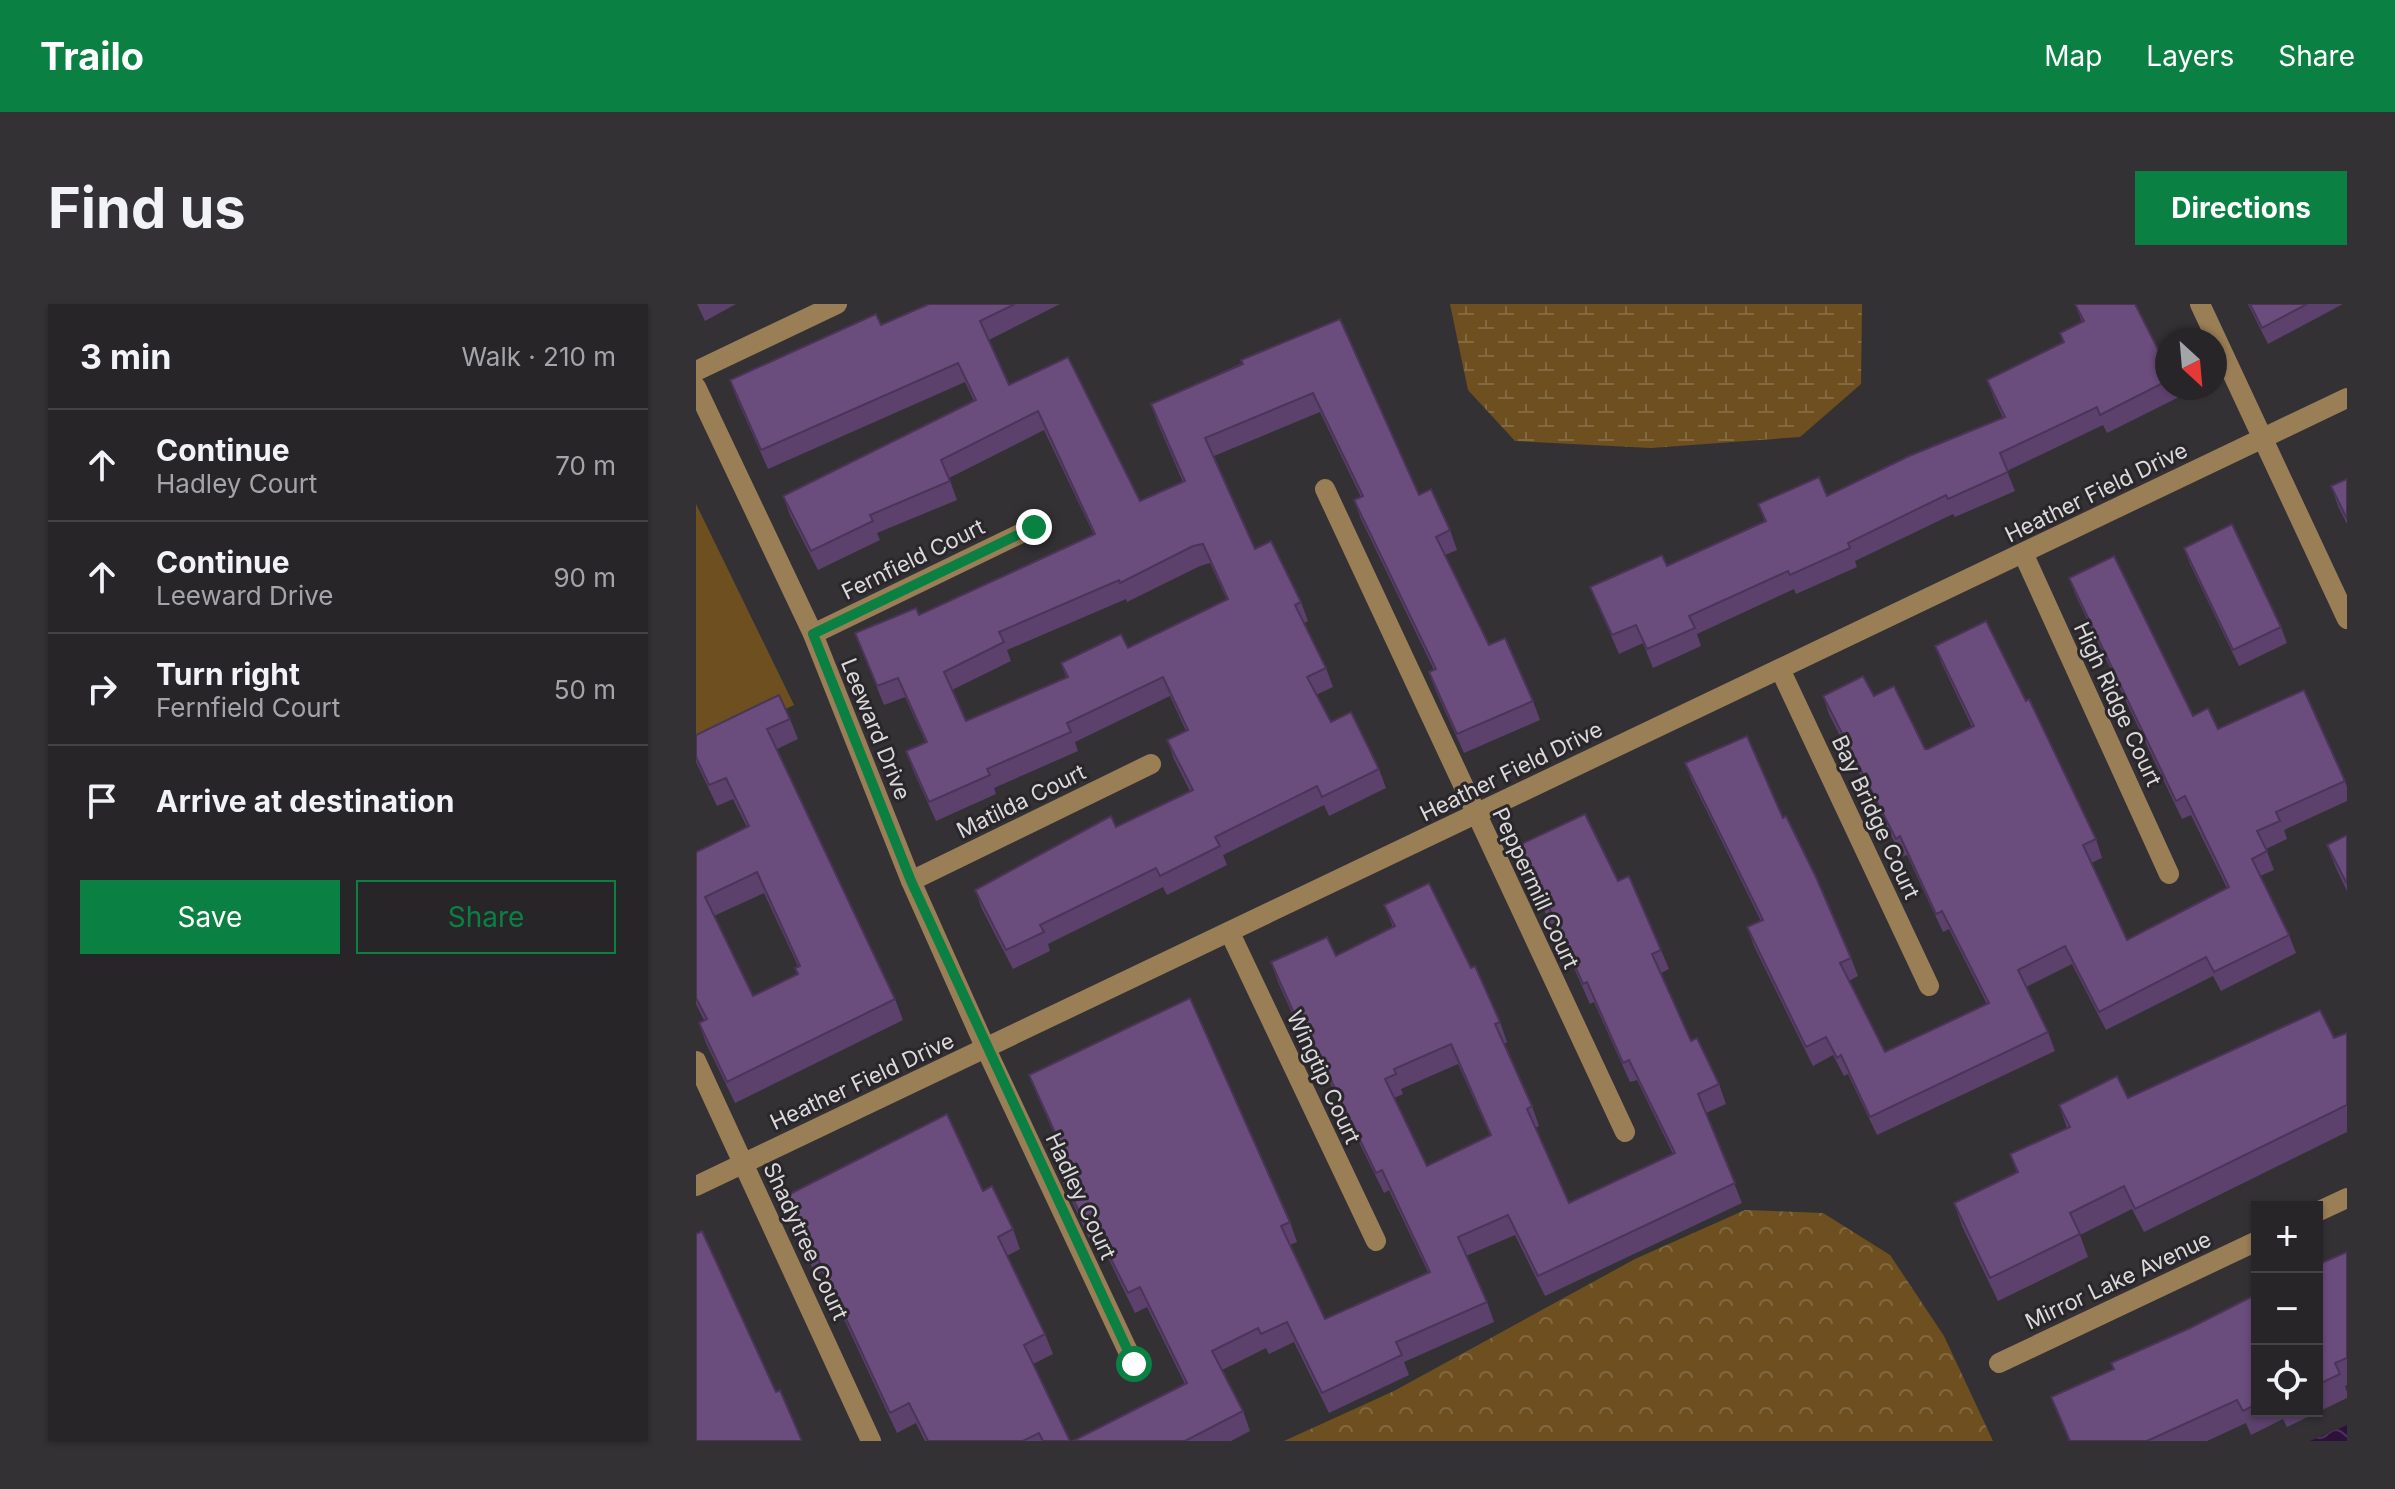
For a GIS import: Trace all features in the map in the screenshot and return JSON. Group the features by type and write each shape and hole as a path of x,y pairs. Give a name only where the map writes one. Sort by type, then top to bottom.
{"street":[{"path":"696,371 837,304"},
{"path":"2200,304 2347,619"},
{"name":"Leeward Drive","path":"696,387 813,634 911,881 986,1049"},
{"name":"Heather Field Drive","path":"696,1186 2347,398"},
{"name":"Peppermill Court","path":"1325,489 1625,1132"},
{"name":"Fernfield Court","path":"813,634 1034,527"},
{"name":"High Ridge Court","path":"2023,553 2169,874"},
{"name":"Bay Bridge Court","path":"1780,669 1929,986"},
{"name":"Matilda Court","path":"911,881 1151,764"},
{"name":"Wingtip Court","path":"1230,933 1376,1241"},
{"name":"Hadley Court","path":"986,1049 1134,1364"},
{"name":"Shadytree Court","path":"696,1061 871,1441"},
{"path":"2323,1209 2347,1198"},
{"name":"Mirror Lake Avenue","path":"1999,1363 2251,1244"}],"green space":[{"path":"1450,304 1862,304 1861,384 1800,437 1651,448 1515,441 1468,390"},
{"path":"696,504 794,705 696,752"},
{"path":"1745,1210 1823,1213 1890,1255 1944,1336 1993,1441 1284,1441 1394,1391 1635,1259"}],"water":[{"path":"2347,1425 2347,1441 2310,1441"}],"building":[{"path":"929,304 1015,304 980,321 1009,385 1068,357 1140,501 1185,481 1151,404 1243,364 1241,360 1340,319 1419,495 1431,489 1450,530 1436,537 1489,645 1505,638 1533,701 1457,734 1429,672 1436,669 1354,500 1363,496 1313,393 1205,438 1255,549 1271,541 1301,602 1295,605 1326,668 1307,677 1331,722 1351,712 1379,769 1322,797 1317,786 1215,837 1220,846 1160,876 1156,868 1040,925 1044,932 1006,950 975,890 1111,816 1116,827 1193,790 1167,740 1188,730 1163,677 1067,723 1071,732 987,769 990,775 929,802 906,751 927,742 898,678 877,686 855,633 916,608 919,615 1095,534 1038,411 941,460 950,481 870,515 873,521 811,551 783,496 976,400 958,363 761,450 730,380 876,314 881,325","holes":["1203,544 1228,599 1128,648 1121,634 1061,663 1068,677 966,721 944,672 1004,642 999,632 1119,580 1120,583 1193,546"]},
{"path":"2075,304 2135,304 2155,343 2155,387 2100,415 2097,407 2000,453 2008,472 1948,499 1946,495 1848,543 1850,548 1790,575 1788,571 1689,616 1695,628 1647,649 1636,625 1612,635 1590,587 1662,555 1667,566 1766,521 1758,504 1819,477 1827,496 1909,456 2005,417 1987,380 2064,342 2060,333 2084,321"},
{"path":"2250,304 2307,304 2262,328"},
{"path":"2347,479 2347,519 2331,486"},
{"path":"2232,524 2281,627 2233,650 2184,548"},
{"path":"2114,556 2193,716 2208,708 2218,729 2304,690 2345,781 2276,812 2280,821 2257,831 2267,851 2252,859 2289,935 2214,972 2206,957 2099,1012 2065,946 2018,970 2048,1032 1870,1117 1841,1055 1837,1058 1826,1037 1806,1047 1747,927 1763,920 1685,763 1747,736 1783,818 1786,816 1816,877 1851,958 1840,963 1885,1052 1989,1003 1942,911 1936,914 1900,836 1896,839 1823,696 1863,676 1874,696 1894,686 1925,749 1928,749 1974,726 1935,646 1986,621 2026,701 2029,699 2096,839 2083,845 2127,940 2229,887 2185,796 2176,801 2069,578"},
{"path":"779,695 790,719 767,729 895,999 727,1082 699,1023 707,1019 696,998 696,852 749,826 726,778 709,785 696,757 696,735","holes":["757,872 800,966 795,968 798,974 753,996 705,897"]},
{"path":"1585,814 1618,881 1629,876 1661,950 1652,954 1691,1041 1697,1038 1719,1084 1698,1094 1735,1183 1538,1276 1508,1215 1458,1237 1487,1302 1396,1342 1402,1355 1322,1393 1287,1322 1261,1334 1258,1328 1212,1351 1243,1411 1185,1441 1073,1441 1187,1383 1140,1287 1128,1293 1089,1215 1082,1218 1056,1162 1066,1157 1029,1075 1190,998 1290,1222 1281,1226 1325,1319 1430,1272 1382,1170 1376,1173 1301,1018 1297,1020 1271,962 1327,937 1336,956 1395,926 1384,905 1429,883 1471,968 1475,966 1500,1022 1495,1024 1532,1106 1527,1109 1569,1203 1675,1153 1629,1060 1623,1063 1587,982 1583,984 1547,903 1543,904 1515,847","holes":["1451,1044 1491,1135 1427,1166 1385,1079 1396,1074 1394,1069"]},
{"path":"2347,835 2347,884 2327,845"},
{"path":"2320,1010 2334,1038 2347,1033 2347,1105 2135,1209 2124,1186 2070,1213 2080,1234 1990,1278 1954,1203 2018,1172 2010,1154 2070,1127 2059,1105 2117,1076 2128,1098"},
{"path":"947,1114 983,1191 992,1186 1013,1229 998,1237 1045,1334 1024,1345 1070,1441 1043,1441 1039,1433 1023,1441 928,1441 909,1403 890,1413 815,1252 808,1255 780,1199"},
{"path":"702,1231 776,1392 780,1390 802,1441 696,1441 696,1234"},
{"path":"2347,1252 2347,1358 2335,1363 2340,1374 2323,1382 2323,1273 2323,1262"},
{"path":"2251,1297 2251,1407 2243,1411 2237,1400 2147,1441 2070,1441 2051,1397 2114,1369 2111,1363"}],"route":[{"path":"1034,527 813,634 911,881 1134,1364"}]}
